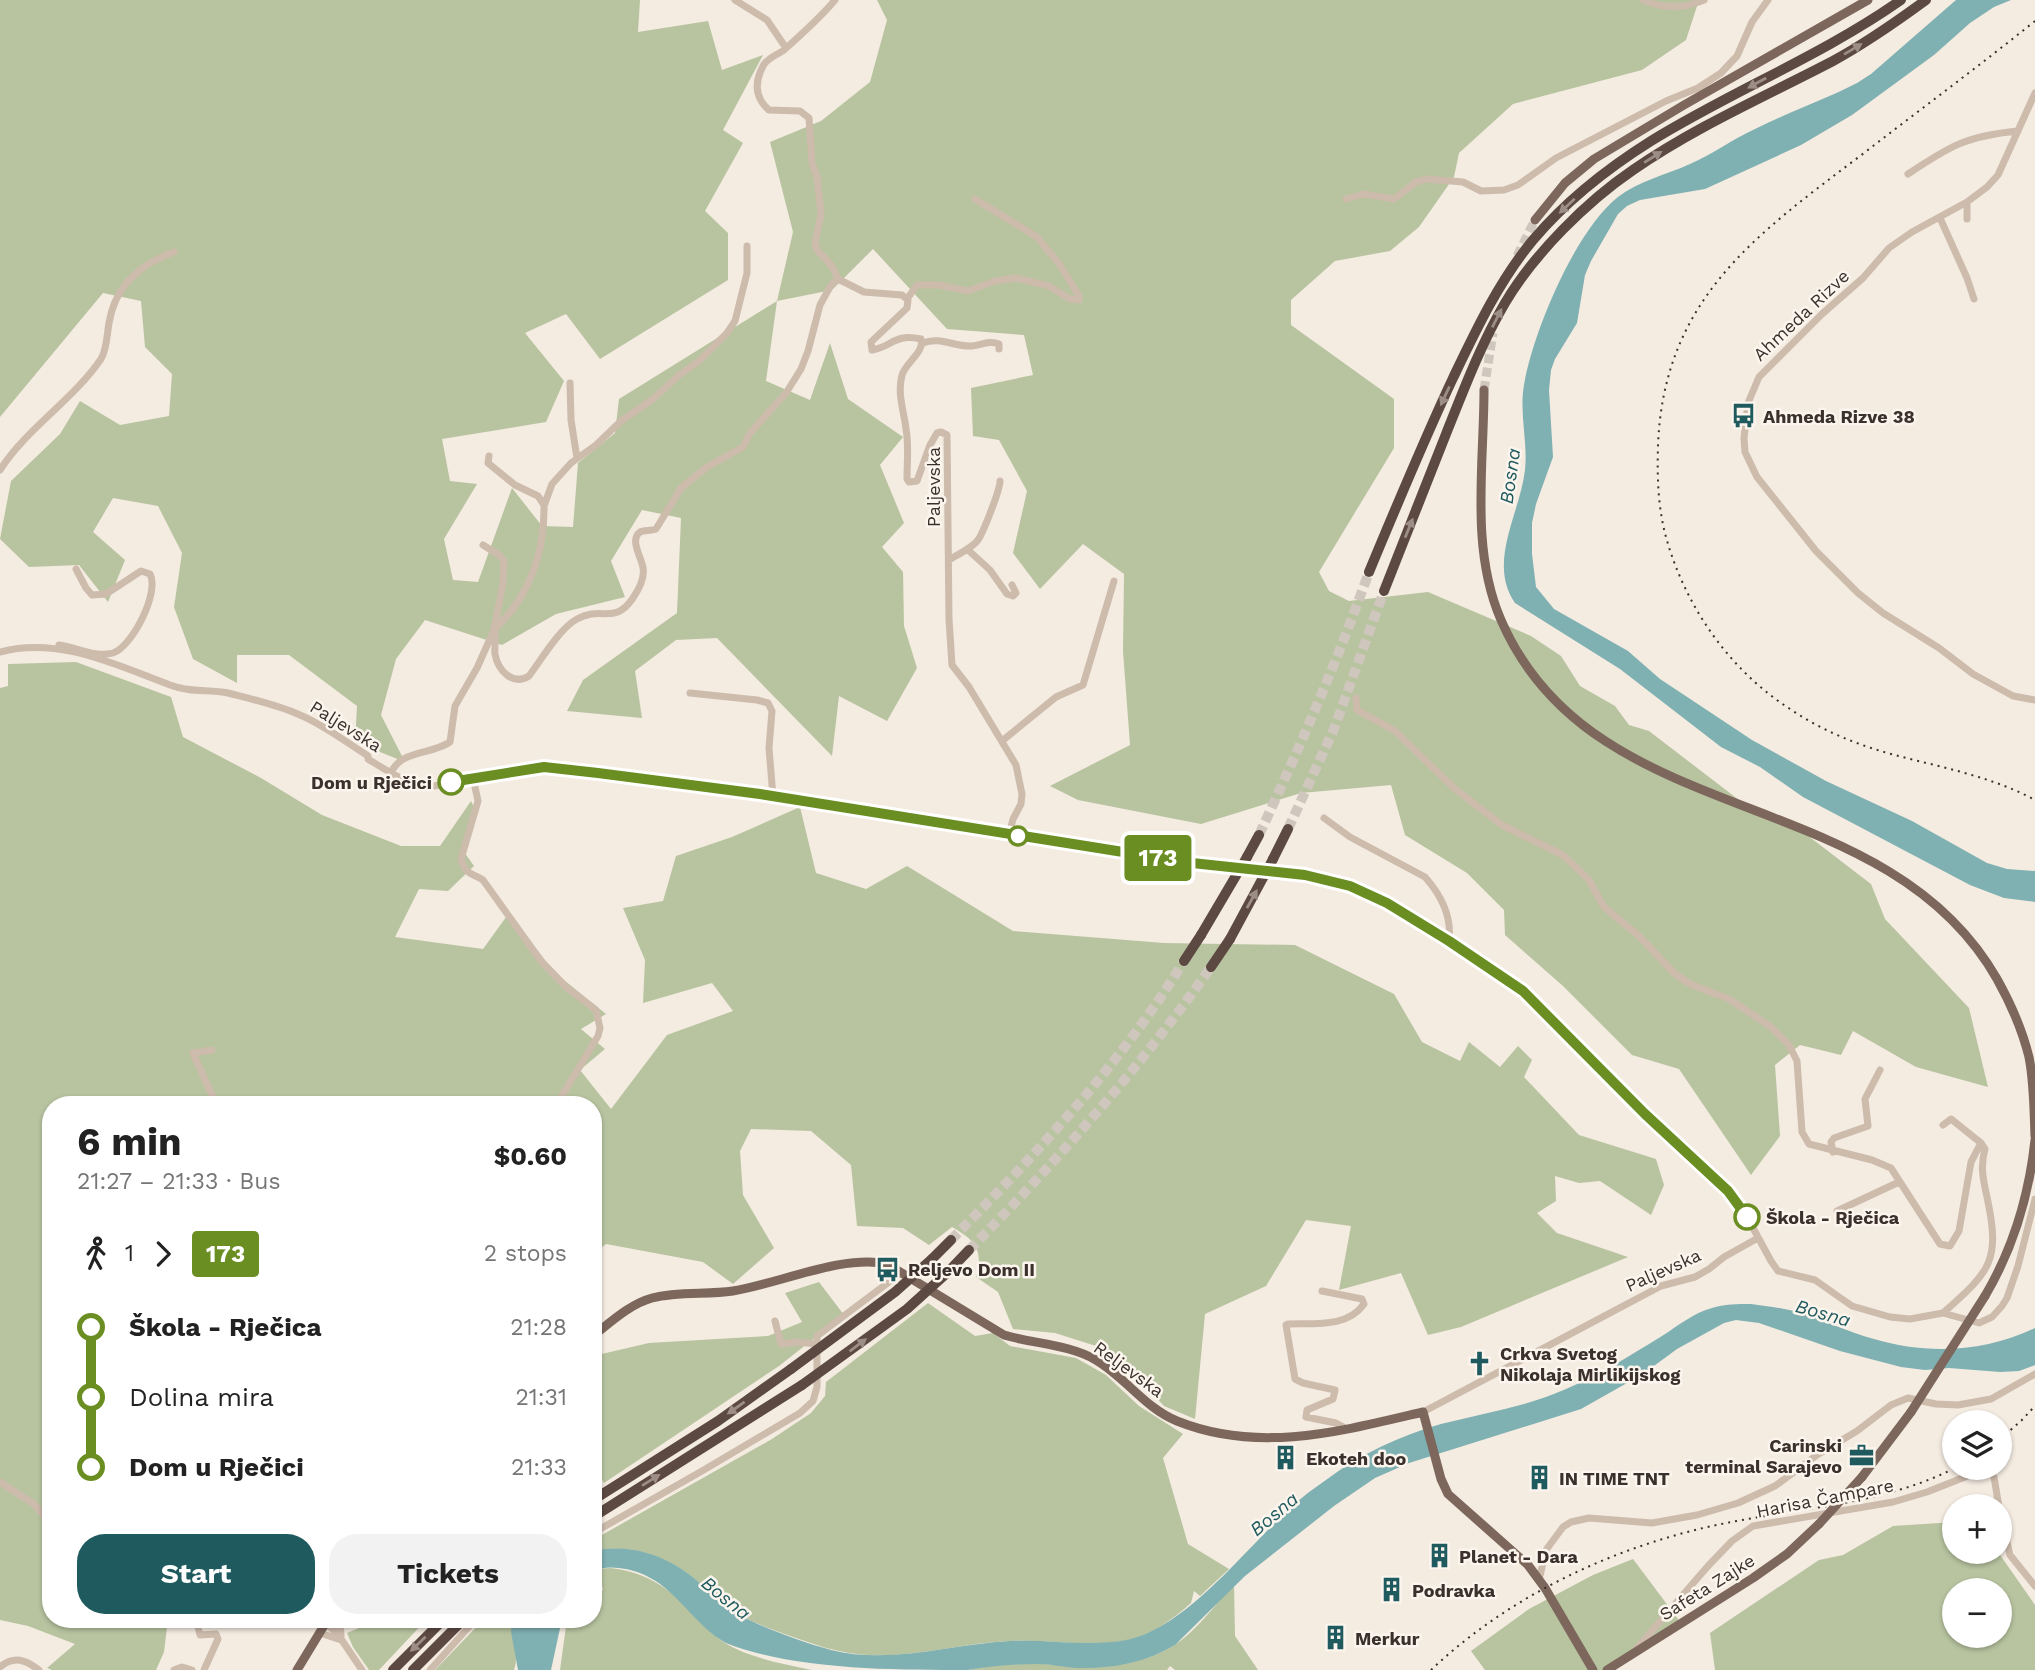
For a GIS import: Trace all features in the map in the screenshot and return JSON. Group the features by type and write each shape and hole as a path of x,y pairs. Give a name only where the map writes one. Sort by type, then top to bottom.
{"highway":[{"path":"1368,572 1474,335 1498,290 1533,241 1589,185 1650,142 1830,43 1901,0"},
{"path":"1384,591 1474,364 1506,302 1529,270 1570,223 1599,195 1676,142 1834,60 1883,31 1926,0"},
{"path":"1211,967 1230,939 1288,829"},
{"path":"1184,961 1259,835"},
{"path":"602,1494 718,1421 791,1369 895,1292 951,1240"},
{"path":"602,1511 802,1385 907,1308 969,1250"},
{"path":"393,1670 434,1628"},
{"path":"413,1670 455,1628"}],"main road":[{"path":"1535,220 1565,183 1594,159 1681,100 1868,0"},
{"name":"Safeta Zajke","path":"1484,390 1483,548 1490,590 1518,654 1549,694 1583,727 1627,755 1673,778 1845,846 1899,876 1944,911 1990,967 2017,1017 2029,1059 2035,1138 2028,1190 2018,1223 2008,1252 1985,1296 1911,1412 1862,1477 1787,1554 1607,1670"},
{"name":"Reljevska","path":"602,1329 634,1305 660,1297 733,1291 853,1264 878,1262 887,1264 1004,1335 1075,1351 1098,1361 1162,1413 1201,1429 1256,1438 1287,1438 1424,1417"},
{"path":"1424,1417 1448,1494 1521,1558 1539,1580 1594,1670"},
{"path":"297,1670 323,1628"}],"street":[{"path":"735,0 767,20 786,48"},
{"path":"835,0 786,48 763,65 757,82 757,92 769,110 800,111 809,118 812,163 817,177 821,214 815,243 838,279 864,292 902,295 907,299"},
{"path":"1643,0 1672,8 1686,7 1703,0"},
{"path":"1346,199 1364,194 1394,200 1416,183 1427,179 1467,183 1481,191 1504,190 1518,185 1556,158 1681,100 1712,80 1730,65 1741,49 1752,22 1768,0"},
{"name":"Ahmeda Rizve","path":"2035,93 2032,107 1998,175 1967,202 1889,248 1863,278 1822,314 1759,377 1744,420 1745,452 1757,477 1815,551 1858,593 1973,674 2013,696 2035,700"},
{"path":"1908,174 1943,151 1968,139 2018,131"},
{"path":"975,199 1037,237 1060,265 1079,300 1070,299 1049,286 1016,278 963,291 939,285 917,285 907,299 907,308 882,330 870,346 872,350 876,350 894,339 908,337 921,339 923,343 937,339 962,345 994,342 999,344 999,349"},
{"path":"1967,202 1967,219"},
{"path":"1940,218 1974,299"},
{"path":"494,630 531,582 539,551 544,506 552,484 577,458 699,361 727,334 735,321 747,273 747,246"},
{"path":"0,470 20,444 102,357 114,300 120,291 149,262 174,252"},
{"path":"494,630 495,653 501,667 513,680 524,679 574,620 590,612 620,612 630,603 643,575 637,536 643,531 656,529 681,488 707,467 743,447 750,433 786,393 801,369 808,351 820,305 831,285 838,279"},
{"name":"Paljevska","path":"923,343 906,367 901,382 901,404 907,432 907,479 909,482 917,481 934,438 941,432 947,435 952,665 969,687 1016,765 1022,794 1009,835"},
{"path":"570,383 570,414 577,458"},
{"path":"489,456 488,463 500,470 515,485 542,499 544,506"},
{"path":"949,560 979,538 999,492 1000,481"},
{"path":"391,773 396,763 402,759 443,747 450,742 456,706 494,630 505,566 499,555 483,545"},
{"path":"967,549 985,564 1007,594 1013,596 1016,593 1012,585"},
{"path":"41,648 60,645 95,654 116,652 131,636 152,595 153,579 147,571 141,570 106,594 98,595 89,592 76,569"},
{"path":"1002,741 1056,697 1083,684 1114,581"},
{"name":"Paljevska","path":"0,652 15,648 64,650 104,660 195,692 225,692 299,715 368,756 368,759 391,773 420,786 435,786 544,767 774,797 1192,863 1305,875 1350,886 1387,903 1523,991 1645,1114 1728,1191 1758,1238 1695,1277 1661,1286 1424,1417"},
{"path":"690,694 768,703 772,711 769,748 774,797"},
{"path":"1356,698 1357,710 1395,731 1454,789 1502,825 1563,855 1588,880 1604,907 1640,937 1674,973 1690,984 1729,999 1771,1027 1788,1045 1797,1061 1802,1132 1809,1144 1872,1160 1891,1168 1940,1244 1950,1246 1959,1231 1971,1162 1981,1143"},
{"path":"473,778 478,801 461,859 464,868 470,875 483,880 541,961 566,986 590,1004 598,1016 598,1036 562,1096"},
{"path":"1324,818 1350,837 1425,877 1432,884 1451,921 1449,941"},
{"path":"212,1050 193,1053 212,1096"},
{"path":"1833,1152 1831,1147 1834,1138 1868,1126 1865,1099 1880,1070"},
{"path":"1943,1125 1951,1118 1985,1149 1981,1165 1993,1231 1992,1255 1987,1269 1976,1284 1943,1313"},
{"path":"1837,1211 1899,1182"},
{"path":"1758,1238 1778,1270 1815,1280 1852,1306 1900,1318 1943,1313 1979,1323 1992,1317 2002,1306 2018,1266 2035,1199"},
{"path":"602,1528 800,1413 813,1401 817,1387 817,1336 901,1273"},
{"path":"1322,1291 1362,1299 1364,1304 1347,1319 1337,1323 1288,1324 1286,1337 1295,1379 1335,1390 1333,1399 1307,1410 1306,1417 1336,1423 1348,1429"},
{"path":"775,1321 781,1345 796,1342 817,1344"},
{"path":"1539,1580 1546,1550 1563,1527 1571,1522 1589,1518 1652,1523 1697,1515 1738,1503 1775,1486 1891,1405 1908,1398 1958,1405 1991,1399 2035,1374"},
{"name":"Harisa Čampare","path":"1634,1652 1708,1566 1732,1541 1753,1526 1893,1502 1985,1469 1994,1477 1997,1494"},
{"path":"0,1482 34,1504 42,1513"},
{"path":"2012,1557 2035,1586"},
{"path":"198,1628 200,1635 216,1634 218,1639 204,1670"},
{"path":"333,1628 362,1670"},
{"path":"341,1628 342,1641"},
{"path":"430,1670 468,1628"},
{"path":"320,1633 342,1641"},
{"path":"0,1667 16,1659 26,1661 39,1670"},
{"path":"174,1670 182,1667 192,1670"}],"green space":[{"path":"0,0 640,0 638,32 708,21 722,70 763,55 723,130 743,143 705,211 728,233 728,280 600,359 566,314 525,333 564,381 546,422 442,439 450,481 477,484 444,539 453,580 478,582 512,488 542,526 573,527 578,463 615,433 619,399 777,301 766,381 810,400 830,343 848,399 903,437 880,465 904,523 882,547 903,572 904,626 917,668 887,721 839,696 832,756 717,638 676,640 635,671 642,718 567,711 583,680 677,613 681,518 642,510 611,561 625,597 556,614 502,645 425,620 396,659 381,715 405,762 355,742 357,706 289,655 237,655 237,683 193,659 174,607 182,553 158,506 113,498 93,532 125,560 108,602 79,565 29,567 0,539 11,481 60,434 80,401 120,425 169,416 172,374 145,347 141,301 103,293 0,417"},
{"path":"877,0 1699,0 1686,40 1642,70 1513,104 1459,153 1454,177 1419,227 1390,251 1335,261 1291,300 1291,325 1394,399 1394,448 1319,572 1329,591 1349,601 1428,592 1531,636 1561,656 1580,686 1615,706 1629,725 1649,731 1752,810 1807,835 1871,884 1885,919 1969,1008 1988,1087 1916,1067 1853,1031 1841,1055 1800,1045 1775,1065 1780,1136 1751,1175 1679,1069 1632,1055 1563,986 1505,935 1504,910 1467,873 1405,835 1391,785 1301,793 1201,824 1078,800 1050,786 1130,745 1123,651 1124,574 1083,544 1040,589 1013,553 1027,491 999,440 973,436 971,388 1033,375 1024,335 947,329 873,249 832,290 777,301 793,232 770,142 821,121 870,82 887,20"},
{"path":"76,662 171,697 183,737 261,778 322,815 401,846 440,846 471,801 477,814 462,849 474,866 448,891 419,889 395,937 483,949 509,913 554,972 606,1014 581,1029 605,1049 580,1070 601,1096 42,1096 42,1628 167,1628 164,1652 156,1670 52,1670 47,1668 75,1644 28,1626 0,1620 0,688 8,686 8,664"},
{"path":"800,807 816,873 866,889 907,866 1013,931 1164,943 1295,945 1394,994 1422,1042 1460,1061 1469,1042 1500,1067 1518,1046 1532,1060 1524,1077 1579,1135 1656,1159 1664,1185 1651,1215 1600,1181 1579,1183 1555,1176 1556,1201 1537,1213 1557,1233 1628,1257 1461,1327 1428,1335 1401,1273 1339,1290 1351,1226 1306,1220 1266,1286 1205,1314 1195,1419 1164,1406 1132,1372 1096,1346 1055,1333 1013,1329 998,1292 976,1277 979,1260 976,1247 967,1236 952,1227 929,1245 903,1228 857,1226 851,1165 811,1131 751,1129 740,1151 743,1195 774,1248 733,1284 703,1262 606,1244 602,1247 602,1098 611,1109 667,1035 733,1011 712,983 643,1003 645,960 623,908 663,901 676,856 732,837"},
{"path":"819,1282 844,1315 779,1366 604,1483 602,1354 649,1343 768,1336 802,1322 785,1293"},
{"path":"928,1303 975,1336 993,1333 1010,1346 1076,1358 1106,1375 1139,1406 1183,1434 1163,1458 1188,1544 1229,1569 1200,1596 1194,1591 1191,1603 1169,1621 1146,1634 1128,1640 1099,1643 1011,1641 914,1653 867,1655 817,1645 749,1620 724,1605 685,1572 661,1558 635,1550 602,1550 602,1535 772,1439 811,1413 825,1396 826,1382"},
{"path":"1942,1523 1942,1564 2006,1564 2035,1605 2035,1670 1715,1670 1710,1633 1819,1560 1843,1555 1893,1526"},
{"path":"1633,1559 1681,1623 1607,1670 1485,1670 1471,1651 1529,1609 1593,1575"},
{"path":"602,1569 633,1572 663,1587 681,1601 715,1636 745,1653 812,1670 560,1670 566,1628 602,1628"},
{"path":"1234,1585 1235,1636 1258,1670 1175,1670 1170,1666 1167,1670 968,1670 1024,1664 1110,1665 1158,1654 1182,1640"},
{"path":"359,1628 419,1628 379,1670 369,1670 347,1633"},
{"path":"475,1628 512,1628 516,1658 514,1670 435,1670"}],"water":[{"path":"1956,0 2011,0 1994,7 1970,23 1934,55 1852,115 1801,145 1705,189 1640,200 1618,214 1591,261 1585,275 1577,323 1551,370 1549,390 1553,457 1536,504 1532,523 1532,554 1536,587 1554,609 1628,651 1660,679 1752,740 1826,781 1912,821 1987,863 2007,869 2035,871 2035,902 2004,898 1970,885 1803,797 1760,767 1721,747 1620,669 1515,603 1507,587 1504,571 1508,538 1525,470 1523,396 1529,363 1546,311 1586,233 1618,197 1634,187 1690,164 1755,129 1857,83"},
{"path":"1736,1304 1798,1312 1864,1336 1894,1344 1935,1349 1956,1349 1996,1342 2035,1328 2035,1365 2019,1371 2000,1372 1901,1367 1840,1351 1759,1323 1736,1320 1724,1323 1581,1409 1409,1463 1375,1478 1334,1506 1245,1576 1175,1645 1152,1656 1115,1666 1076,1668 1029,1664 968,1670 908,1670 844,1667 782,1659 726,1643 712,1634 653,1579 619,1568 602,1568 602,1550 634,1550 660,1557 695,1579 724,1606 739,1615 806,1642 853,1654 898,1655 1010,1641 1098,1643 1126,1640 1168,1622 1189,1607 1297,1502 1367,1454 1425,1429 1551,1395 1603,1371 1698,1313"},
{"path":"511,1628 560,1628 551,1670 518,1670"}],"tunnel":[{"path":"1517,256 1535,220"},
{"path":"1484,390 1493,333"},
{"path":"1259,835 1317,705 1369,572"},
{"path":"1288,829 1334,729 1384,591"},
{"path":"951,1240 1076,1107 1133,1036 1184,961"},
{"path":"969,1250 1034,1183 1126,1078 1211,967"}],"railway":[{"path":"2035,21 1788,212 1753,242 1723,274 1698,309 1678,349 1664,394 1658,445 1662,520 1677,568 1687,592 1714,637 1749,676 1790,709 1839,736 1878,750 1983,778 2035,800"},
{"path":"2012,1429 2035,1406"},
{"path":"1431,1670 1461,1644 1527,1598 1598,1562 1635,1548 1712,1526 1867,1498 1897,1491 1942,1474"}],"bus line":[{"name":"173","path":"451,782 544,767 598,773 760,794 1192,863 1305,875 1350,886 1387,903 1523,991 1645,1114 1728,1191 1747,1217"}],"place":[{"name":"Ahmeda Rizve 38","path":"1743,416"},
{"name":"Dom u Rječici","path":"451,782"},
{"name":"Škola - Rječica","path":"1747,1217"},
{"name":"Reljevo Dom II","path":"888,1269"},
{"name":"Crkva Svetog Nikolaja Mirlikijskog","path":"1480,1363"},
{"name":"Carinski terminal Sarajevo","path":"1862,1455"},
{"name":"Ekoteh doo","path":"1286,1458"},
{"name":"IN TIME TNT","path":"1539,1478"},
{"name":"Planet - Dara","path":"1439,1556"},
{"name":"Podravka","path":"1392,1590"},
{"name":"Merkur","path":"1335,1638"}],"water label":[{"name":"Bosna","path":"1510,476"},
{"name":"Bosna","path":"1823,1313"},
{"name":"Bosna","path":"1274,1514"},
{"name":"Bosna","path":"726,1598"}]}
